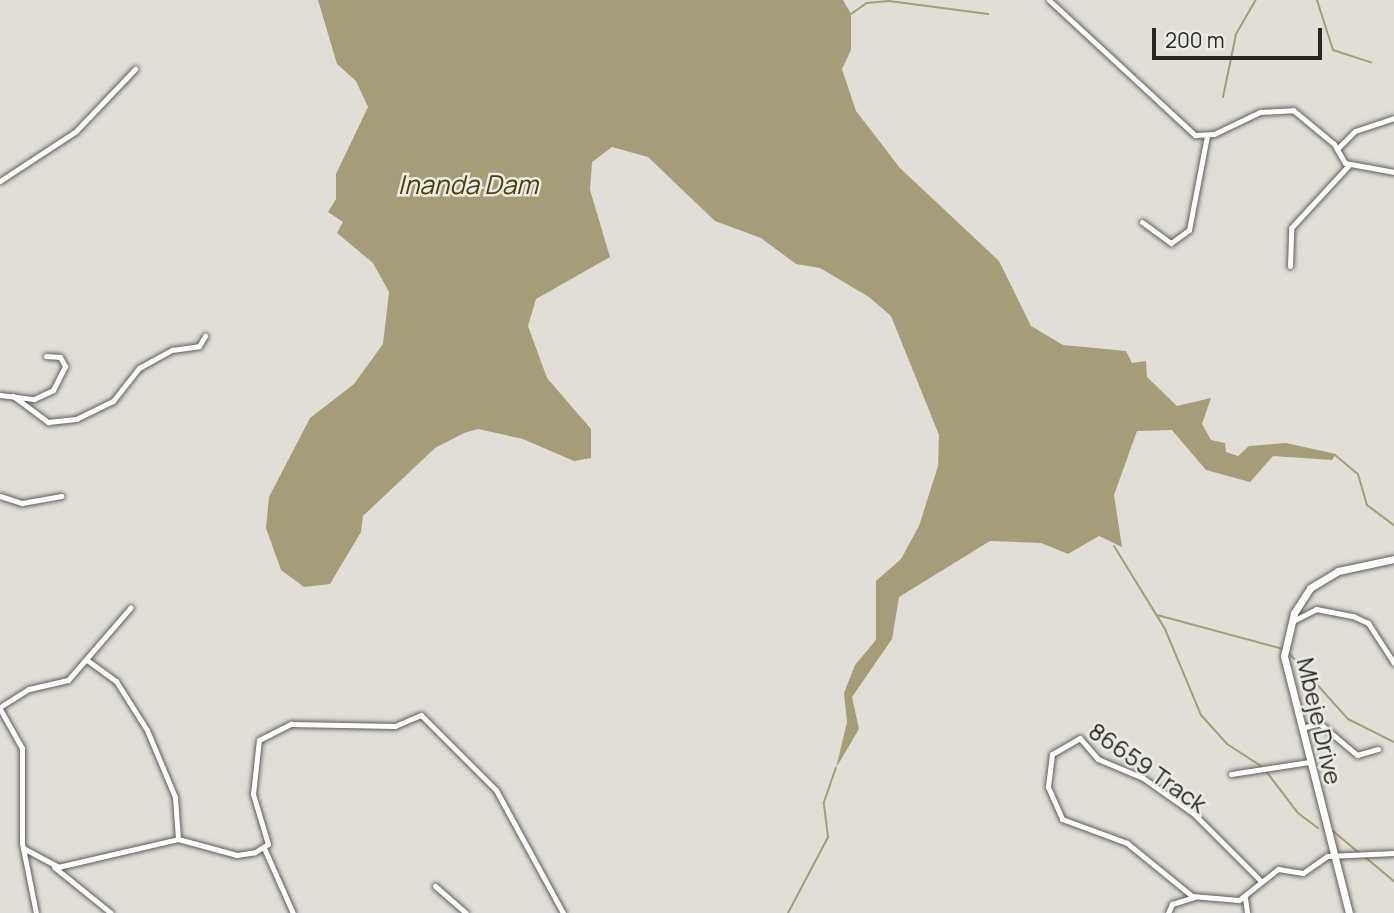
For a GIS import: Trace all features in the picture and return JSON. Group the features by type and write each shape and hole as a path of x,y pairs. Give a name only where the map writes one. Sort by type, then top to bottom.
{"street":[{"path":"1049,0 1128,79 1195,135 1207,136 1250,114 1286,109 1303,115 1349,165 1394,172"},
{"path":"0,181 76,131 135,69"},
{"path":"1337,149 1355,131 1394,118"},
{"path":"1142,222 1171,243 1189,230 1207,136"},
{"path":"1290,266 1291,228 1349,165"},
{"path":"13,396 48,422 76,419 113,401 139,368 172,350 199,346 205,336"},
{"path":"0,395 34,399 59,384 63,361 46,356"},
{"path":"0,496 22,503 61,496"},
{"name":"Mbeje Drive","path":"1349,913 1284,663 1291,622 1302,597 1329,575 1394,559"},
{"path":"36,913 23,848 22,748 0,708 29,689 68,680 131,607"},
{"path":"1291,622 1316,609 1353,616 1368,623 1394,663"},
{"path":"88,660 116,681 147,730 174,797 178,839"},
{"path":"47,862 88,865 178,839 242,855 264,848 268,841 252,789 259,740 299,723 390,726 419,715 496,790 563,913"},
{"path":"1300,729 1319,723 1357,755 1378,749"},
{"name":"86659 Track","path":"1195,897 1127,843 1062,819 1047,776 1061,743 1080,737 1103,762 1143,779 1194,814 1259,880"},
{"path":"1231,774 1309,762"},
{"path":"23,848 47,862 111,913"},
{"path":"264,848 293,913"},
{"path":"1247,913 1245,898 1259,880 1278,869 1307,872 1333,855 1394,853"},
{"path":"435,886 466,913"},
{"path":"1168,913 1172,904 1195,897 1245,898"}],"water":[{"name":"Inanda Dam","path":"318,0 843,0 851,14 851,50 842,69 856,111 900,168 999,261 1031,326 1063,345 1126,351 1132,363 1146,361 1147,377 1177,406 1211,398 1202,424 1211,440 1225,443 1226,452 1238,456 1249,446 1286,443 1336,454 1332,460 1273,456 1250,482 1206,470 1172,430 1137,431 1114,495 1122,547 1099,536 1068,554 1041,543 990,541 899,597 892,639 852,697 859,729 836,768 847,722 844,693 855,665 876,640 876,581 901,559 919,526 938,466 939,435 891,316 869,297 820,268 796,264 761,238 715,221 648,157 612,147 592,162 590,190 610,257 536,299 528,326 547,378 591,429 591,458 574,461 523,439 478,429 464,433 435,448 363,516 361,532 330,584 304,587 281,570 266,528 269,497 310,418 354,384 383,344 389,292 373,263 337,233 343,222 328,212 336,199 336,174 368,107 356,81 337,64"}],"waterway":[{"path":"1223,97 1236,34 1256,0"},
{"path":"1317,0 1333,50 1371,62"},
{"path":"851,14 867,3 889,1 988,14"},
{"path":"1335,455 1358,474 1367,505 1394,525"},
{"path":"1114,546 1165,629 1201,715 1227,744 1261,766"},
{"path":"1157,615 1283,649"},
{"path":"1288,652 1348,719 1394,742"},
{"path":"788,913 828,837 824,802 836,768"},
{"path":"1265,770 1298,813 1318,828"},
{"path":"1333,831 1358,852"},
{"path":"1365,857 1394,881"}]}
